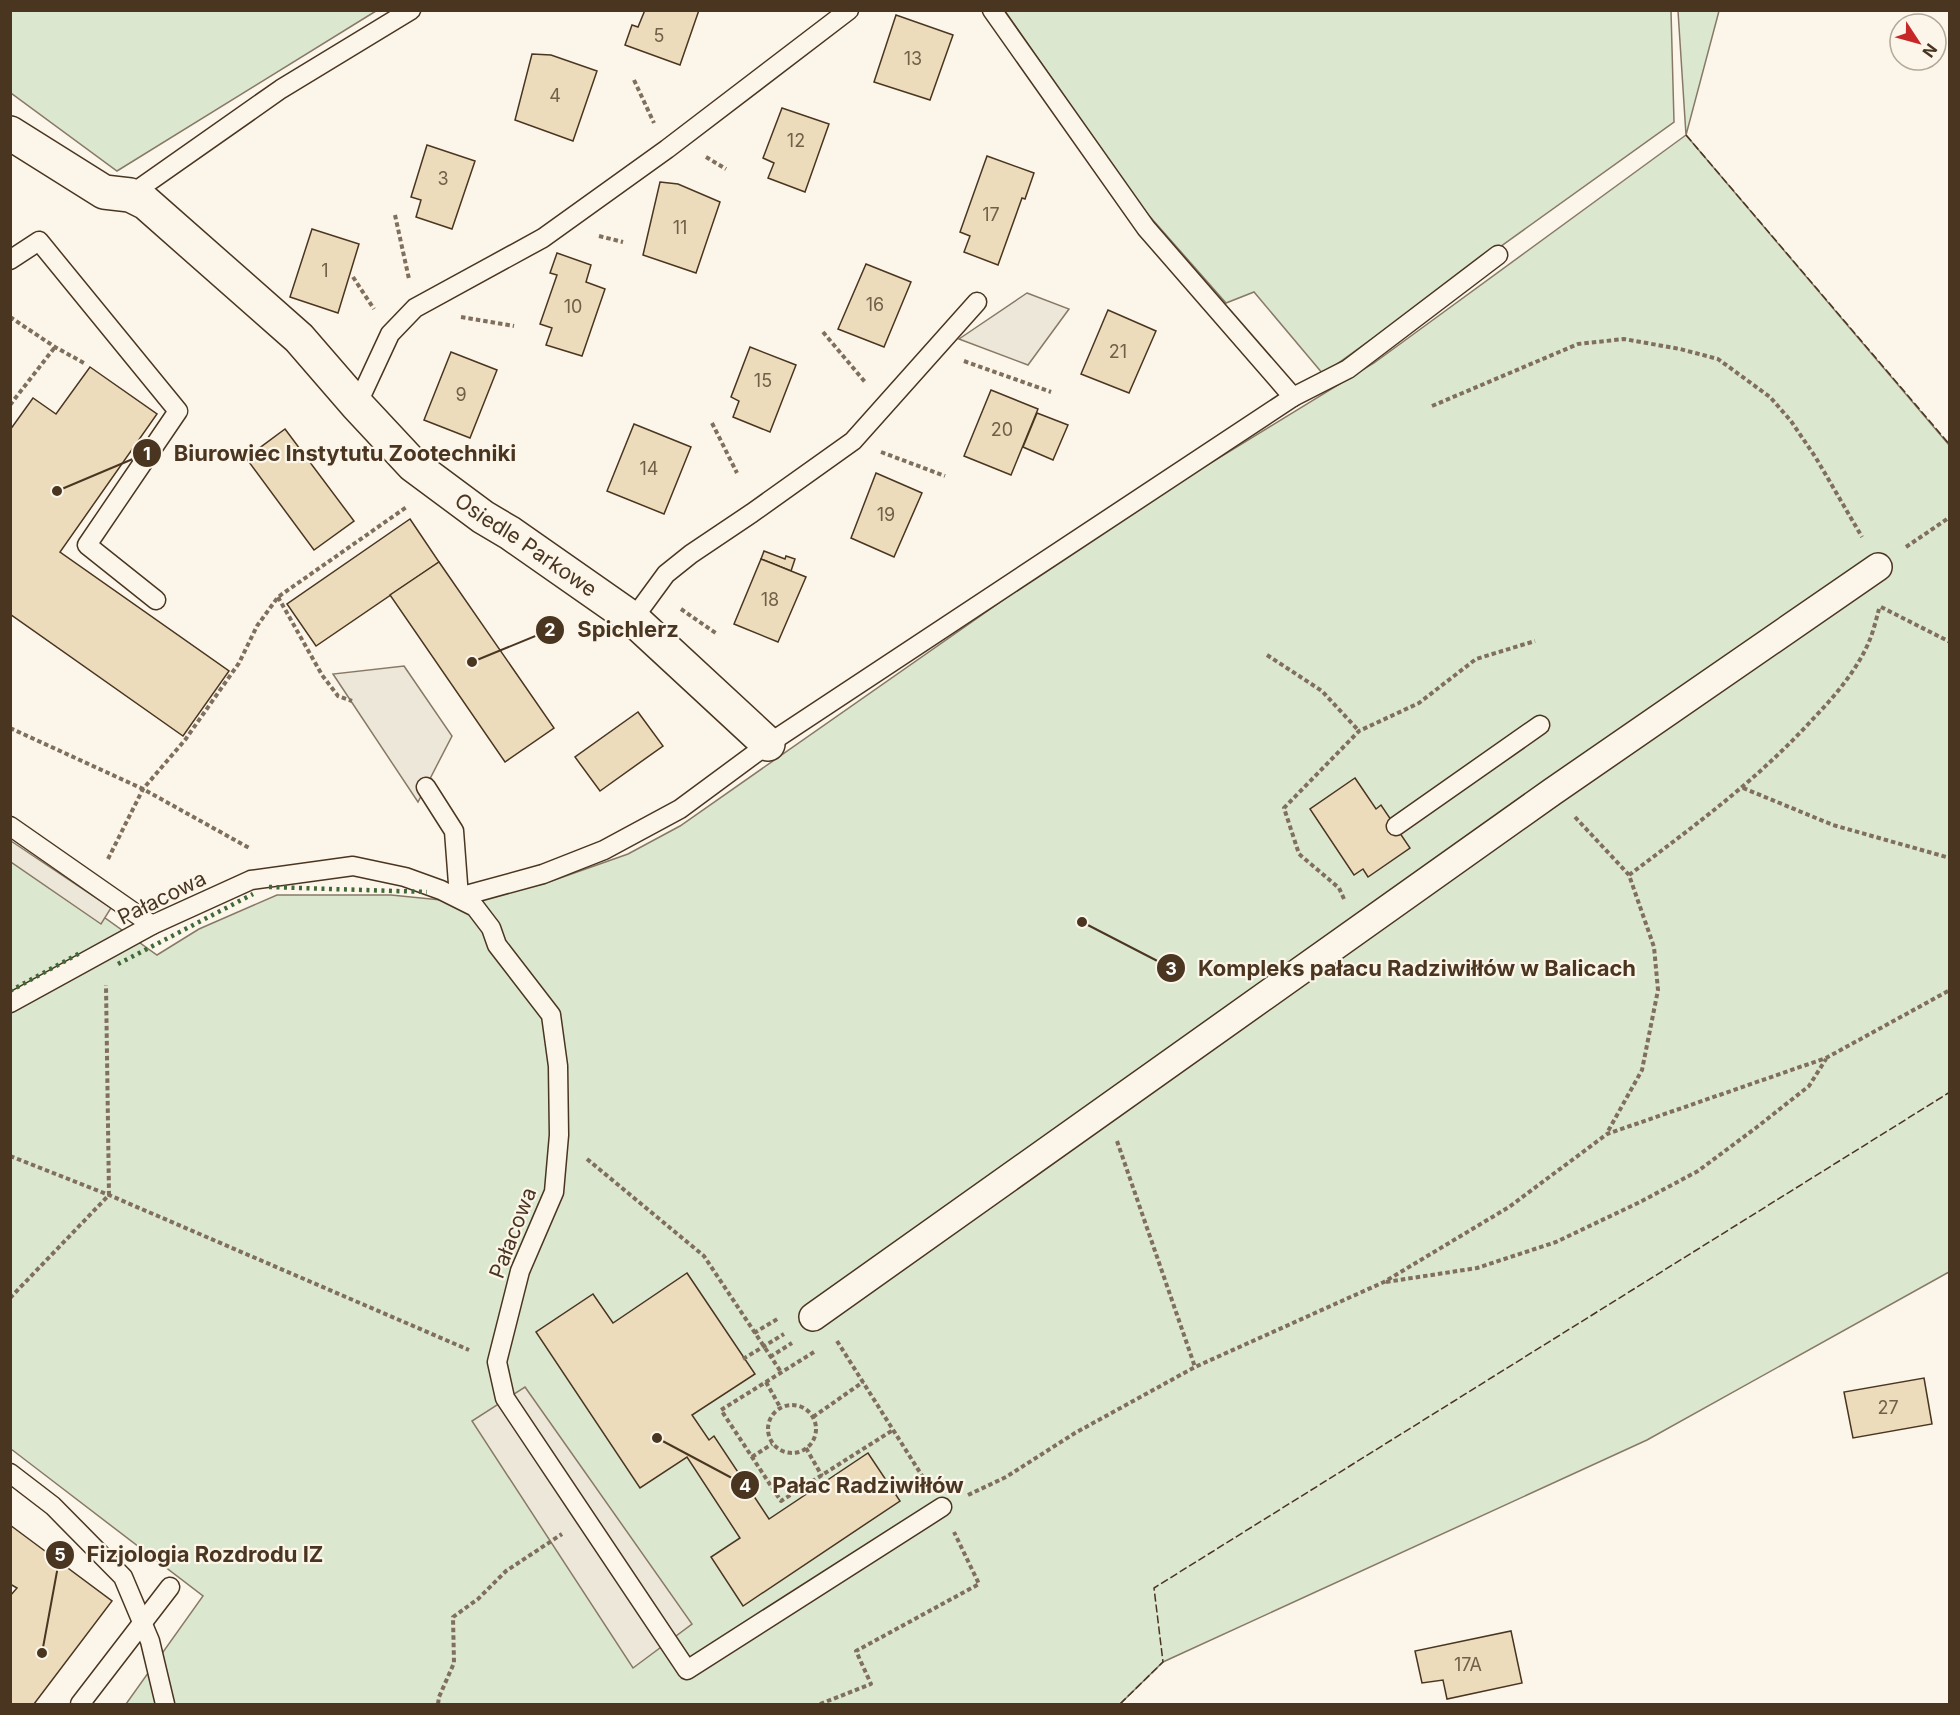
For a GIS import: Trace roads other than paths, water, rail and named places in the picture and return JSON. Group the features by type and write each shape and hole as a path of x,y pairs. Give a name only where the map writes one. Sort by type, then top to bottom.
{"street":[{"path":"10,133 104,192 130,195"},
{"name":"Osiedle Parkowe","path":"130,195 146,203 299,338 413,465 438,485 633,619 768,744"},
{"path":"813,1317 1552,792 1878,567"}],"lane":[{"path":"130,195 281,89 411,10"},
{"path":"357,405 390,334 416,308 543,238 667,148 849,10"},
{"path":"992,10 1146,228 1293,397"},
{"path":"10,260 39,241 178,411 87,545 156,600"},
{"path":"426,787 454,831 459,897 543,874 604,850 680,809 768,744 1293,397 1348,369 1498,255"},
{"path":"633,619 666,574 691,554 853,441 977,302"},
{"path":"1396,826 1540,725"},
{"path":"10,826 152,925"},
{"name":"Pałacowa","path":"10,1003 152,925 251,880 353,866 405,877 459,897 475,907 491,928 497,945 551,1015 558,1066 559,1135 554,1192 520,1271 497,1362 505,1398 687,1671 942,1507"},
{"path":"10,1473 52,1506 123,1577 150,1641 165,1704"},
{"path":"80,1704 171,1587"}],"place":[{"name":"Biurowiec Instytutu Zootechniki","path":"57,491"},
{"name":"Spichlerz","path":"472,662"},
{"name":"Kompleks pałacu Radziwiłłów w Balicach","path":"1082,922"},
{"name":"Pałac Radziwiłłów","path":"657,1438"},
{"name":"Fizjologia Rozdrodu IZ","path":"42,1653"}]}
